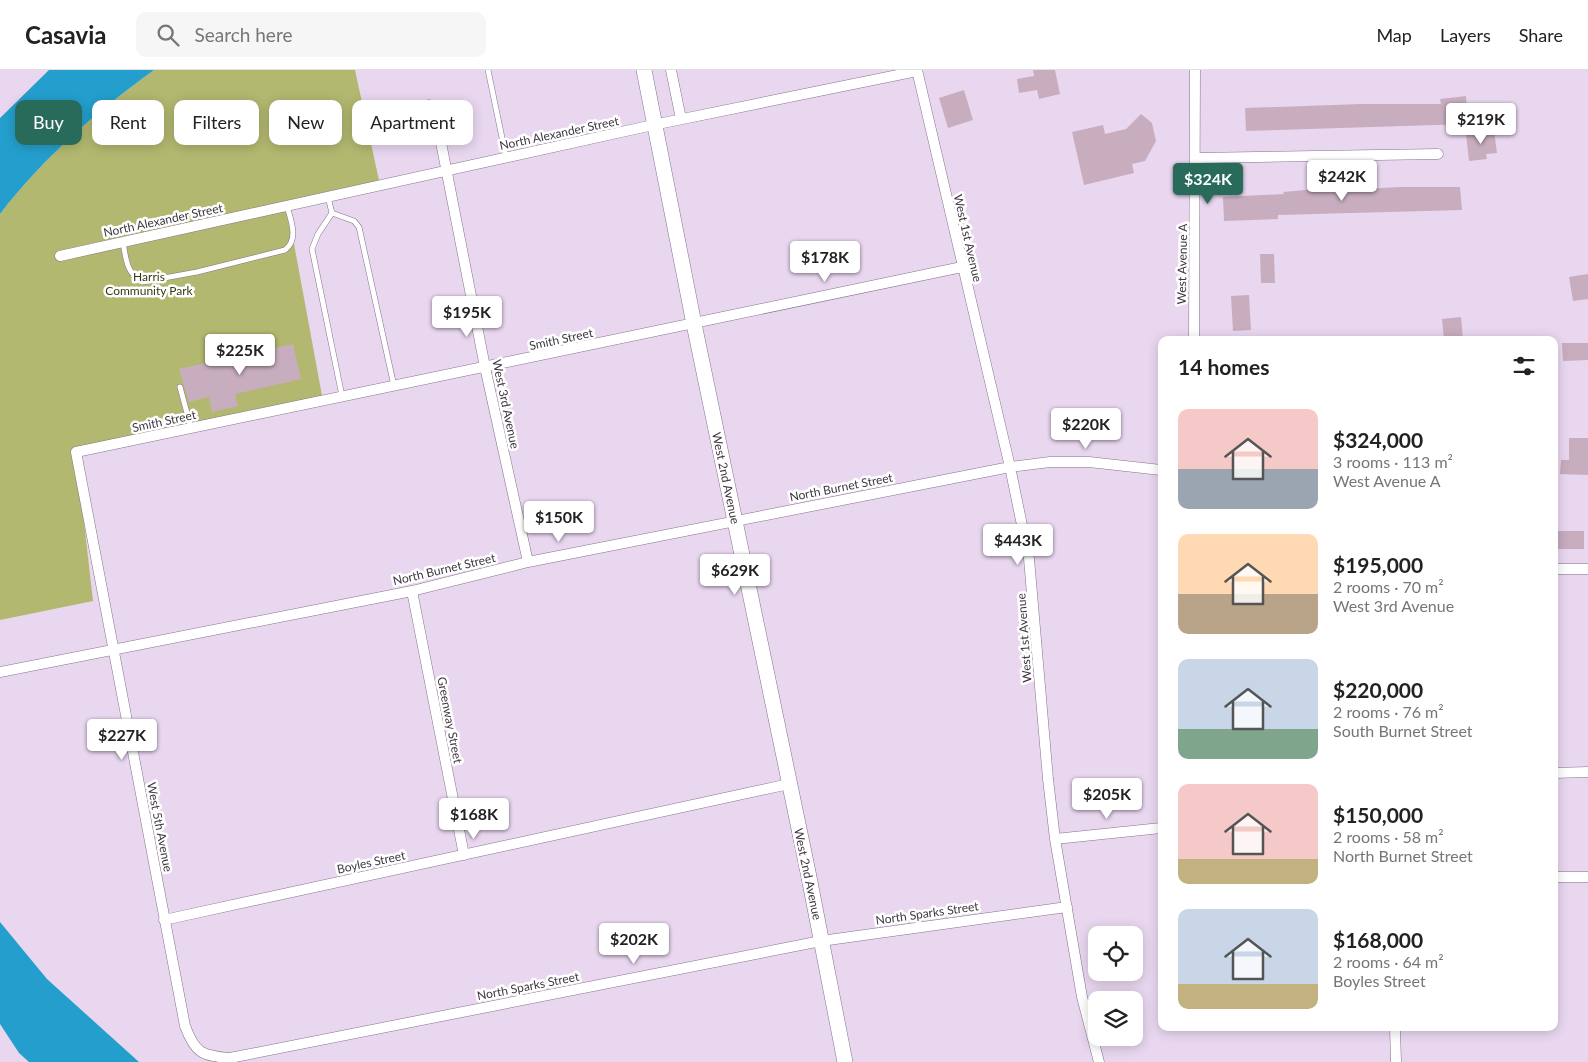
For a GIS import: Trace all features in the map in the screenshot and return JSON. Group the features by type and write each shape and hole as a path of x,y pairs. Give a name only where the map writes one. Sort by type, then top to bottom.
{"street":[{"name":"West 2nd Avenue","path":"644,70 653,125 789,784 844,1062"},
{"path":"671,70 681,119"},
{"name":"West Avenue A","path":"1194,336 1195,70"},
{"name":"North Alexander Street","path":"60,256 653,125 917,71"},
{"name":"West 1st Avenue","path":"917,71 1010,467 1029,559 1034,595 1048,779 1055,839 1082,997 1099,1062"},
{"name":"West 3rd Avenue","path":"441,145 485,367 528,562"},
{"path":"1196,158 1438,154"},
{"name":"Smith Street","path":"76,452 962,267"},
{"name":"West 5th Avenue","path":"76,452 185,1026 192,1044 202,1054"},
{"name":"North Burnet Street","path":"0,672 412,591 528,562 1010,467 1050,462 1089,462 1158,470"},
{"path":"1558,569 1588,569"},
{"name":"Greenway Street","path":"412,591 464,855"},
{"path":"1558,773 1588,772"},
{"name":"Boyles Street","path":"164,920 789,784"},
{"path":"1055,839 1158,828"},
{"path":"1558,877 1588,877"},
{"name":"North Sparks Street","path":"202,1054 230,1058 821,941 1067,907"},
{"path":"1395,1031 1396,1062"}],"lane":[{"path":"488,70 506,157"},
{"path":"328,197 332,213 318,234 312,248 342,397"},
{"path":"123,242 128,268 134,278 142,282 198,272 285,250 291,246 294,236 287,206"},
{"path":"332,213 349,219 359,227 394,386"},
{"path":"180,387 191,428"}],"green space":[{"name":"Harris Community Park","path":"154,70 355,70 362,100 352,100 352,145 371,145 380,185 287,206 323,401 76,452 93,601 0,620 0,214 34,174 63,145 82,145 82,128 92,119 92,145 164,145 164,100 115,100"}],"water":[{"path":"49,70 154,70 115,100 92,100 92,119 82,128 82,100 18,100"},
{"path":"15,103 15,145 63,145 34,174 0,214 0,118"},
{"path":"0,922 47,979 139,1062 29,1062 19,1053 0,1024"}],"building":[{"path":"1033,70 1055,70 1060,94 1039,99 1037,90 1019,93 1017,79 1034,76"},
{"path":"964,90 973,120 948,128 939,98"},
{"path":"1466,96 1468,124 1246,131 1245,108 1361,104 1441,104 1440,99"},
{"path":"1141,114 1152,123 1156,141 1145,161 1132,164 1134,173 1084,185 1072,132 1103,125 1105,134 1126,129"},
{"path":"1494,131 1497,153 1486,154 1487,159 1469,161 1466,134"},
{"path":"1460,187 1462,210 1278,215 1278,219 1224,221 1223,197 1284,194 1283,192 1316,189 1338,188 1338,190"},
{"path":"1260,254 1274,254 1275,283 1261,283"},
{"path":"1588,274 1588,299 1573,301 1569,277"},
{"path":"1249,295 1251,330 1233,331 1231,296"},
{"path":"1461,317 1463,336 1444,336 1442,319"},
{"path":"1562,343 1588,343 1588,360 1563,361"},
{"path":"293,344 301,379 235,394 238,406 212,412 209,397 189,402 179,369"},
{"path":"1569,438 1588,438 1588,475 1560,474 1561,460 1569,460"},
{"path":"1558,531 1584,531 1584,549 1558,549"}]}
